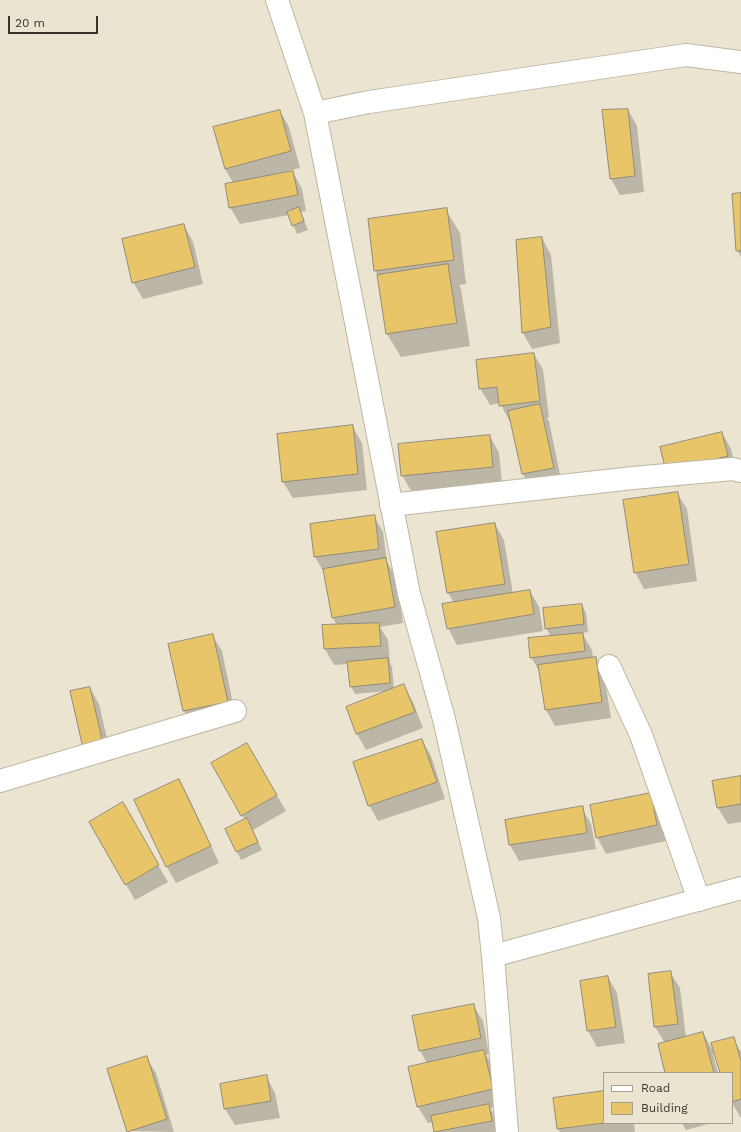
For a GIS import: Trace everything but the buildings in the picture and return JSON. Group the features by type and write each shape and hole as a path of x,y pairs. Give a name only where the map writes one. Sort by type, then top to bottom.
{"street":[{"path":"277,0 315,113 409,594 444,719 488,918 493,956 507,1132"},
{"path":"315,113 369,102 686,55 741,62"},
{"path":"392,505 633,478 733,469 741,471"},
{"path":"609,666 641,735 699,900"},
{"path":"0,781 235,712"},
{"path":"493,956 741,888"}]}
